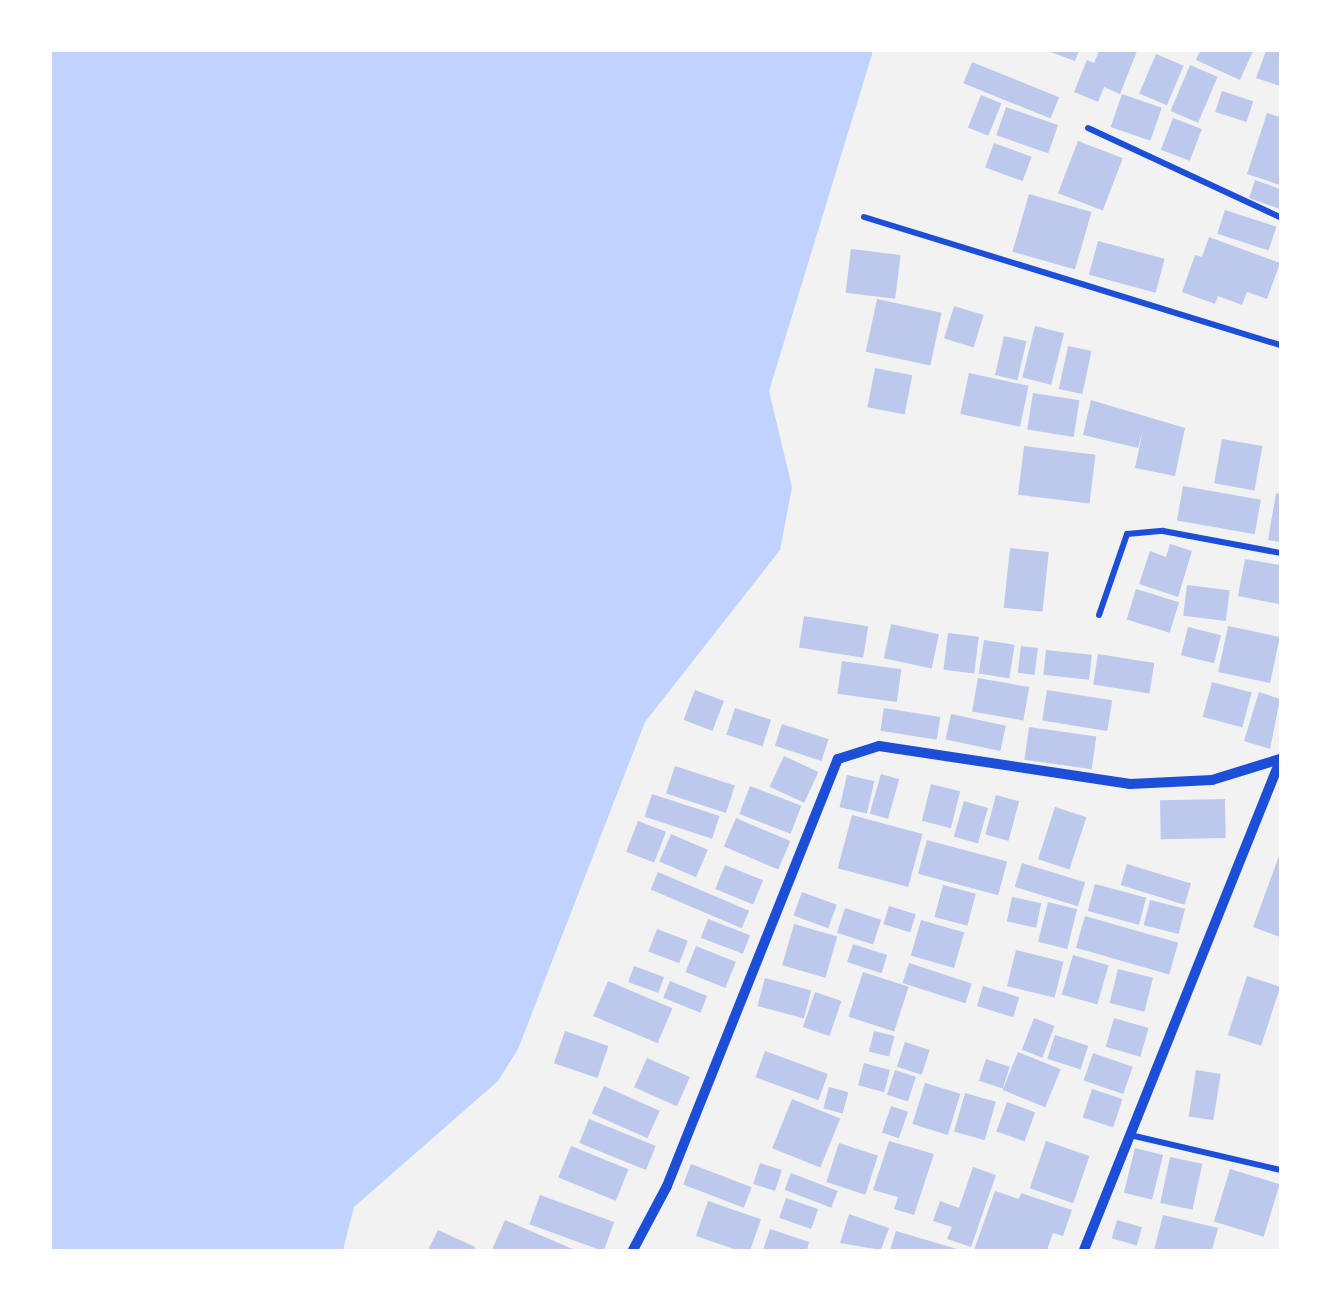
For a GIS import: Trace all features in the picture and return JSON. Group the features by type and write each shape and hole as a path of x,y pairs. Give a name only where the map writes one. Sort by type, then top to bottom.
{"street":[{"path":"1088,128 1280,217"},
{"path":"864,216 1280,345"},
{"path":"1099,615 1127,534 1163,531 1280,553"},
{"path":"633,1250 667,1186 838,759 879,746 1130,784 1212,780 1280,760"},
{"path":"1084,1250 1280,760"},
{"path":"1130,1135 1280,1170"}],"water":[{"path":"51,51 873,51 769,391 792,487 780,550 645,722 518,1049 498,1081 354,1207 343,1250 51,1250"}],"building":[{"path":"1048,51 1079,51 1075,61"},
{"path":"1099,51 1137,51 1120,94 1104,87 1098,102 1074,92 1087,60 1094,63"},
{"path":"1200,51 1253,51 1240,80 1196,60"},
{"path":"1266,51 1280,51 1280,86 1256,78"},
{"path":"1156,54 1184,66 1167,105 1139,94"},
{"path":"972,62 1059,97 1051,119 963,83"},
{"path":"1190,65 1218,77 1198,123 1170,111"},
{"path":"1222,91 1253,101 1247,122 1215,112"},
{"path":"1122,94 1162,108 1150,141 1111,127"},
{"path":"981,95 1001,103 988,136 968,127"},
{"path":"1006,107 1058,125 1048,153 996,135"},
{"path":"1267,113 1280,117 1280,185 1247,174"},
{"path":"1173,118 1202,129 1190,161 1161,150"},
{"path":"1078,141 1123,158 1103,210 1058,193"},
{"path":"994,143 1032,157 1023,181 985,167"},
{"path":"1255,180 1280,189 1280,209 1249,198"},
{"path":"1029,194 1091,212 1075,270 1012,252"},
{"path":"1225,210 1276,227 1269,250 1217,234"},
{"path":"1209,237 1280,263 1267,299 1247,292 1242,305 1218,296 1215,304 1182,292 1195,255 1202,257"},
{"path":"1098,241 1165,259 1156,293 1089,275"},
{"path":"851,249 901,255 895,299 846,293"},
{"path":"877,299 942,313 930,366 866,352"},
{"path":"954,306 984,315 974,348 944,339"},
{"path":"1035,326 1064,333 1051,385 1022,377"},
{"path":"1004,336 1026,341 1017,380 995,375"},
{"path":"1068,346 1091,351 1082,394 1059,389"},
{"path":"875,368 912,375 905,415 867,407"},
{"path":"969,373 1029,386 1020,427 960,414"},
{"path":"1033,393 1079,400 1074,437 1027,430"},
{"path":"1091,400 1185,428 1175,476 1135,468 1143,430 1138,448 1083,435"},
{"path":"1222,439 1262,446 1255,490 1214,483"},
{"path":"1024,446 1095,455 1089,503 1018,495"},
{"path":"1183,486 1261,500 1255,534 1177,520"},
{"path":"1276,493 1280,494 1280,542 1268,540"},
{"path":"1170,544 1192,551 1178,597 1139,584 1150,551 1166,557"},
{"path":"1010,548 1049,552 1043,612 1004,608"},
{"path":"1245,559 1280,565 1279,604 1238,596"},
{"path":"1187,585 1230,590 1226,621 1183,616"},
{"path":"1136,589 1179,602 1170,633 1127,620"},
{"path":"804,616 868,626 863,658 799,648"},
{"path":"891,624 939,634 932,668 884,658"},
{"path":"1228,626 1280,637 1270,683 1218,672"},
{"path":"1188,627 1221,635 1214,663 1181,655"},
{"path":"948,633 979,637 974,674 943,670"},
{"path":"984,640 1015,645 1009,678 979,674"},
{"path":"1021,646 1038,648 1035,675 1018,673"},
{"path":"1046,650 1092,655 1089,680 1043,675"},
{"path":"1098,654 1154,663 1149,694 1093,685"},
{"path":"842,661 901,669 897,702 837,694"},
{"path":"978,678 1029,687 1023,721 972,711"},
{"path":"1212,682 1252,693 1242,727 1203,717"},
{"path":"695,690 724,701 712,731 684,720"},
{"path":"1047,690 1112,700 1107,731 1042,721"},
{"path":"1259,692 1280,699 1270,749 1244,741"},
{"path":"735,708 771,720 762,746 726,735"},
{"path":"884,708 940,717 937,740 880,731"},
{"path":"951,714 1006,726 1000,751 946,739"},
{"path":"782,724 829,739 821,761 775,746"},
{"path":"1029,727 1096,736 1092,769 1024,760"},
{"path":"784,756 818,772 804,803 770,787"},
{"path":"675,766 735,785 726,813 666,794"},
{"path":"881,774 899,779 888,819 870,813"},
{"path":"847,775 874,781 867,813 840,807"},
{"path":"931,784 960,791 951,828 922,821"},
{"path":"750,786 801,806 791,834 739,814"},
{"path":"652,794 720,816 712,839 645,817"},
{"path":"996,795 1019,801 1009,841 985,835"},
{"path":"1225,799 1226,838 1161,839 1160,800"},
{"path":"964,801 988,808 978,843 954,837"},
{"path":"1055,807 1086,817 1069,870 1038,859"},
{"path":"852,815 923,834 908,887 838,868"},
{"path":"736,818 790,841 778,870 724,847"},
{"path":"638,821 666,832 654,863 626,852"},
{"path":"671,834 708,850 696,877 659,862"},
{"path":"927,840 1007,861 998,895 918,874"},
{"path":"1280,853 1280,937 1253,927"},
{"path":"1022,863 1085,882 1078,906 1015,887"},
{"path":"1127,864 1191,884 1185,905 1121,885"},
{"path":"725,865 763,880 753,904 715,889"},
{"path":"658,872 749,911 742,928 651,889"},
{"path":"1095,884 1146,898 1139,925 1088,911"},
{"path":"943,885 976,894 967,926 934,917"},
{"path":"802,892 837,905 828,928 793,915"},
{"path":"1012,897 1041,903 1036,928 1007,921"},
{"path":"1150,900 1185,909 1179,934 1144,925"},
{"path":"1048,902 1077,909 1067,949 1038,942"},
{"path":"889,906 916,914 910,932 883,924"},
{"path":"845,908 881,920 873,944 837,933"},
{"path":"1085,916 1178,943 1169,974 1076,948"},
{"path":"708,919 750,935 743,954 701,938"},
{"path":"921,920 964,932 954,968 911,956"},
{"path":"794,924 837,936 825,978 782,965"},
{"path":"657,929 688,941 679,963 648,951"},
{"path":"853,944 887,955 881,973 847,962"},
{"path":"696,946 736,962 725,988 686,972"},
{"path":"1016,950 1064,962 1055,998 1007,986"},
{"path":"1073,955 1109,965 1097,1005 1062,994"},
{"path":"909,963 972,983 965,1003 903,983"},
{"path":"634,966 664,977 658,993 628,982"},
{"path":"1118,969 1153,978 1144,1012 1110,1003"},
{"path":"863,972 909,987 894,1032 848,1017"},
{"path":"1247,976 1280,987 1261,1046 1228,1035"},
{"path":"765,978 811,990 804,1018 757,1006"},
{"path":"608,981 672,1008 658,1043 593,1016"},
{"path":"670,981 707,996 700,1013 663,998"},
{"path":"983,986 1019,997 1013,1017 977,1006"},
{"path":"815,992 841,1001 829,1036 803,1027"},
{"path":"1034,1018 1055,1026 1042,1058 1022,1050"},
{"path":"1114,1018 1149,1028 1140,1057 1106,1047"},
{"path":"565,1031 608,1046 597,1078 554,1063"},
{"path":"874,1031 894,1036 889,1056 869,1051"},
{"path":"1055,1035 1088,1046 1081,1070 1047,1059"},
{"path":"905,1042 930,1050 922,1075 897,1067"},
{"path":"765,1051 828,1074 818,1100 755,1077"},
{"path":"1018,1052 1061,1069 1045,1107 1003,1090"},
{"path":"1093,1053 1133,1067 1123,1094 1084,1080"},
{"path":"647,1058 690,1077 677,1106 634,1087"},
{"path":"986,1059 1010,1067 1003,1089 979,1081"},
{"path":"864,1063 890,1070 884,1092 858,1085"},
{"path":"895,1070 916,1077 908,1102 887,1095"},
{"path":"1196,1070 1221,1074 1213,1120 1189,1116"},
{"path":"925,1083 960,1094 948,1135 912,1124"},
{"path":"604,1086 660,1111 648,1138 592,1113"},
{"path":"829,1087 848,1092 843,1113 823,1108"},
{"path":"1092,1089 1122,1099 1113,1127 1083,1118"},
{"path":"965,1093 996,1102 985,1140 954,1131"},
{"path":"792,1099 840,1118 820,1168 772,1148"},
{"path":"1007,1102 1035,1112 1025,1141 996,1131"},
{"path":"891,1106 908,1112 899,1138 882,1132"},
{"path":"589,1119 656,1146 646,1170 579,1143"},
{"path":"889,1141 934,1154 914,1215 894,1209 898,1197 873,1190"},
{"path":"1046,1141 1089,1156 1073,1203 1030,1188"},
{"path":"839,1143 878,1156 865,1195 826,1182"},
{"path":"571,1146 628,1169 616,1201 558,1178"},
{"path":"1135,1148 1163,1155 1152,1200 1124,1193"},
{"path":"1170,1157 1202,1164 1193,1210 1160,1203"},
{"path":"760,1163 782,1170 775,1191 753,1184"},
{"path":"691,1164 752,1187 744,1208 683,1185"},
{"path":"973,1167 996,1175 971,1247 947,1239 952,1227 933,1221 940,1201 959,1208"},
{"path":"1230,1169 1280,1184 1264,1237 1214,1222"},
{"path":"791,1173 838,1191 831,1208 785,1190"},
{"path":"995,1191 1019,1199 1021,1193 1072,1210 1063,1236 1053,1233 1047,1250 974,1250"},
{"path":"540,1195 614,1222 604,1250 529,1224"},
{"path":"786,1198 818,1209 811,1229 779,1218"},
{"path":"708,1201 761,1219 750,1250 737,1250 696,1236"},
{"path":"849,1214 889,1228 881,1250 840,1243"},
{"path":"1163,1215 1218,1228 1212,1250 1154,1250"},
{"path":"505,1220 575,1250 492,1250"},
{"path":"1117,1220 1142,1227 1137,1245 1112,1238"},
{"path":"770,1229 809,1242 807,1250 763,1250"},
{"path":"438,1230 475,1247 474,1250 428,1250"},
{"path":"896,1231 957,1249 957,1250 890,1250"}]}
